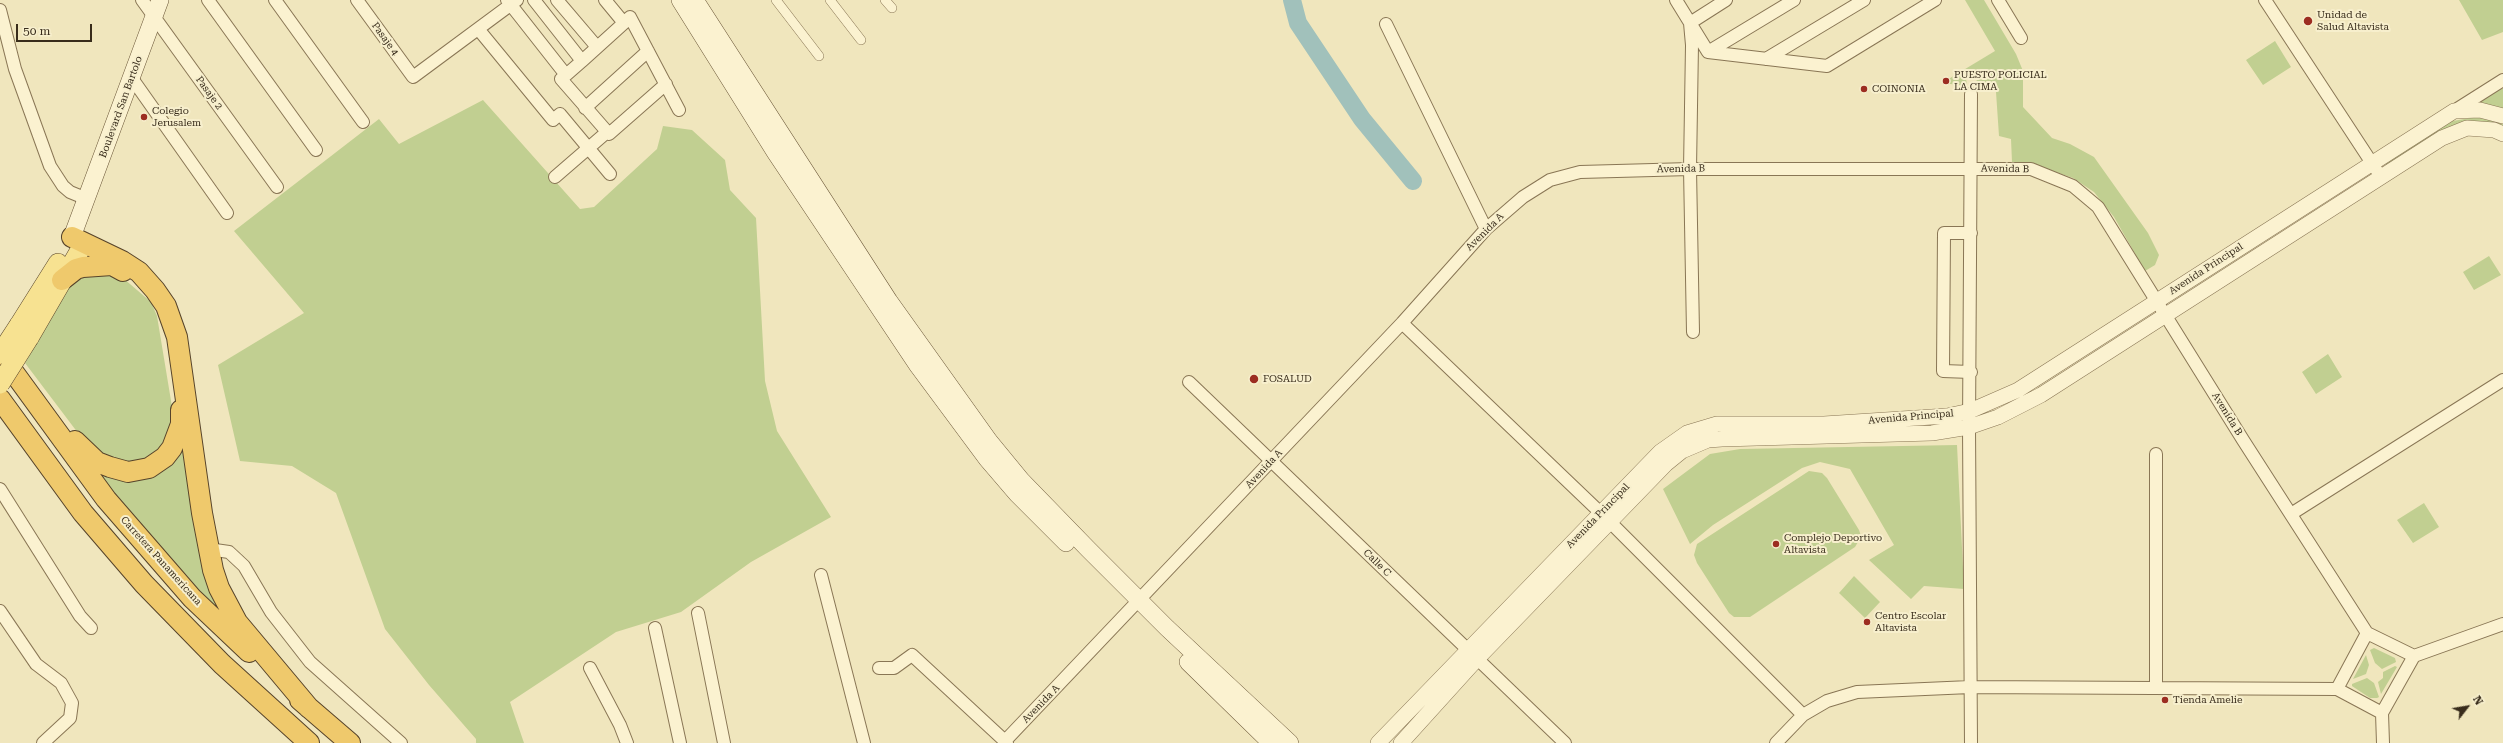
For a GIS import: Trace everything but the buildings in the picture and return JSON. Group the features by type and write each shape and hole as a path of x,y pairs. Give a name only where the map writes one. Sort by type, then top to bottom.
{"highway":[{"path":"31,397 87,454 110,467 128,472 149,468 161,461 172,448 181,424 178,378 166,325 160,308 145,287 130,275 76,243"},
{"path":"0,399 83,513 144,584 222,664 307,742 315,713 237,622 219,588 208,549 182,365 171,317 158,293 139,272 122,261 76,243"},
{"path":"62,280 76,269 96,265 112,265"},
{"name":"Carretera Panamericana","path":"0,354 106,499 160,562 225,630 315,713 350,743"}],"main road":[{"name":"Boulevard San Bartolo","path":"76,243 85,206 160,0"},
{"path":"680,0 873,300 952,413 1017,494 1290,743"},
{"path":"695,0 889,302 959,402 1021,480 1137,604 1271,743"},
{"path":"0,354 24,332 62,280 76,243"},
{"path":"0,384 24,332 76,243"}],"street":[{"name":"Pasaje 2","path":"142,0 277,187"},
{"path":"208,0 316,150"},
{"path":"275,0 363,122"},
{"name":"Pasaje 4","path":"357,0 413,78 479,30"},
{"path":"534,0 582,61"},
{"path":"557,0 597,47"},
{"path":"605,0 624,23"},
{"path":"776,0 819,56"},
{"path":"830,0 861,40"},
{"path":"885,0 892,8"},
{"path":"1676,0 1708,52"},
{"path":"1690,23 1726,0"},
{"path":"1708,52 1794,0"},
{"path":"1766,59 1864,0"},
{"path":"1708,52 1827,66 1935,0"},
{"path":"1998,0 2021,38"},
{"path":"2265,0 2380,177"},
{"path":"566,75 512,2 479,30 553,120 560,114 610,174"},
{"path":"0,10 14,67 50,166 63,186 85,206"},
{"path":"607,132 584,108 561,79 630,17 679,110"},
{"path":"1690,23 1692,45 1690,169 1693,332"},
{"path":"1386,24 1486,229"},
{"path":"584,108 648,51"},
{"path":"131,77 227,213"},
{"name":"Avenida Principal","path":"1605,518 1660,452 1686,433 1702,427 1717,424 1832,423 1946,416 1970,411 2018,390 2156,300 2503,80"},
{"path":"555,177 607,132 609,134 666,84"},
{"path":"1971,94 1971,372 1969,427 1971,743"},
{"path":"2454,111 2480,110 2503,116"},
{"name":"Avenida Principal","path":"1378,743 1473,654 1605,518 1682,451 1708,440 1932,433 1969,427 1998,417 2041,395 2442,138 2467,128 2494,130 2503,134"},
{"name":"Avenida B","path":"1523,197 1550,180 1580,172 1690,169 2031,169 2073,186 2098,208 2367,633"},
{"name":"Avenida A","path":"1006,742 1402,323 1486,229 1523,197"},
{"path":"1971,233 1944,233 1943,371 1971,372"},
{"path":"1402,323 1605,518 1803,715"},
{"path":"2291,514 2503,380"},
{"name":"Calle C","path":"1189,382 1566,743"},
{"path":"2156,454 2156,688"},
{"path":"0,489 80,616 91,628"},
{"path":"208,549 229,552 244,566 271,612 310,662 401,743"},
{"path":"821,575 864,743"},
{"path":"0,611 36,664 60,683 72,703 70,718 43,743"},
{"path":"698,613 724,743"},
{"path":"2382,743 2382,712 2414,656 2503,624"},
{"path":"655,628 680,743"},
{"path":"2337,689 2367,633 2414,656"},
{"name":"Avenida Principal","path":"1401,743 1473,654"},
{"path":"879,668 894,668 912,655 1006,742"},
{"path":"590,668 620,725 626,743"},
{"path":"1776,743 1803,715 1827,701 1857,692 1970,687 2337,689 2382,712"}],"green space":[{"path":"1965,0 1984,0 2016,54 2023,71 2023,107 2052,138 2070,144 2094,157 2148,233 2159,255 2155,265 2145,271 2114,217 2094,192 2073,178 2044,168 2012,162 2011,139 1999,136 1996,92 1977,89 1978,83 1973,74 1966,78 1967,86 1942,83 1995,51"},
{"path":"2459,0 2503,0 2503,32 2482,40"},
{"path":"2275,41 2291,67 2263,85 2246,60"},
{"path":"2500,87 2503,89 2503,112 2474,105"},
{"path":"483,100 580,209 594,207 657,149 663,126 692,130 725,160 730,190 756,218 765,381 777,431 831,517 751,562 681,612 616,632 510,702 524,743 476,743 476,739 429,685 385,629 336,493 292,466 240,461 218,365 304,313 234,231 379,119 399,144"},
{"path":"2476,117 2503,122 2503,129 2488,125 2388,166 2386,165 2385,163 2447,122"},
{"path":"2489,256 2501,275 2474,290 2463,272"},
{"path":"96,271 123,278 151,302 157,316 175,425 167,444 154,455 139,462 116,463 81,437 25,363 76,275"},
{"path":"2328,354 2342,377 2316,394 2302,372"},
{"path":"184,443 233,629 92,467 116,476"},
{"path":"1957,445 1964,589 1924,586 1911,599 1869,560 1894,545 1850,469 1820,462 1802,468 1713,525 1690,544 1663,489 1710,454 1740,449"},
{"name":"Complejo Deportivo Altavista","path":"1809,471 1822,473 1827,478 1859,530 1861,536 1858,542 1855,547 1750,617 1734,617 1729,613 1697,563 1694,555 1697,544"},
{"path":"2424,503 2439,527 2413,543 2397,520"},
{"path":"1854,576 1880,602 1865,618 1839,593"},
{"path":"2374,648 2395,658 2396,662 2382,669 2375,663 2370,650"},
{"path":"2366,655 2369,665 2366,674 2353,679"},
{"path":"2395,666 2397,667 2381,694 2378,682 2383,678 2383,672"},
{"path":"2367,678 2374,683 2379,697 2370,698 2352,686 2352,684"}],"waterway":[{"path":"1292,0 1298,23 1362,119 1413,181"}],"place":[{"name":"Unidad de Salud Altavista","path":"2308,21"},
{"name":"PUESTO POLICIAL LA CIMA","path":"1946,81"},
{"name":"COINONIA","path":"1864,89"},
{"name":"Colegio Jerusalem","path":"144,117"},
{"name":"FOSALUD","path":"1254,379"},
{"name":"Complejo Deportivo Altavista","path":"1776,544"},
{"name":"Centro Escolar Altavista","path":"1867,622"},
{"name":"Tienda Amelie","path":"2165,700"}]}
